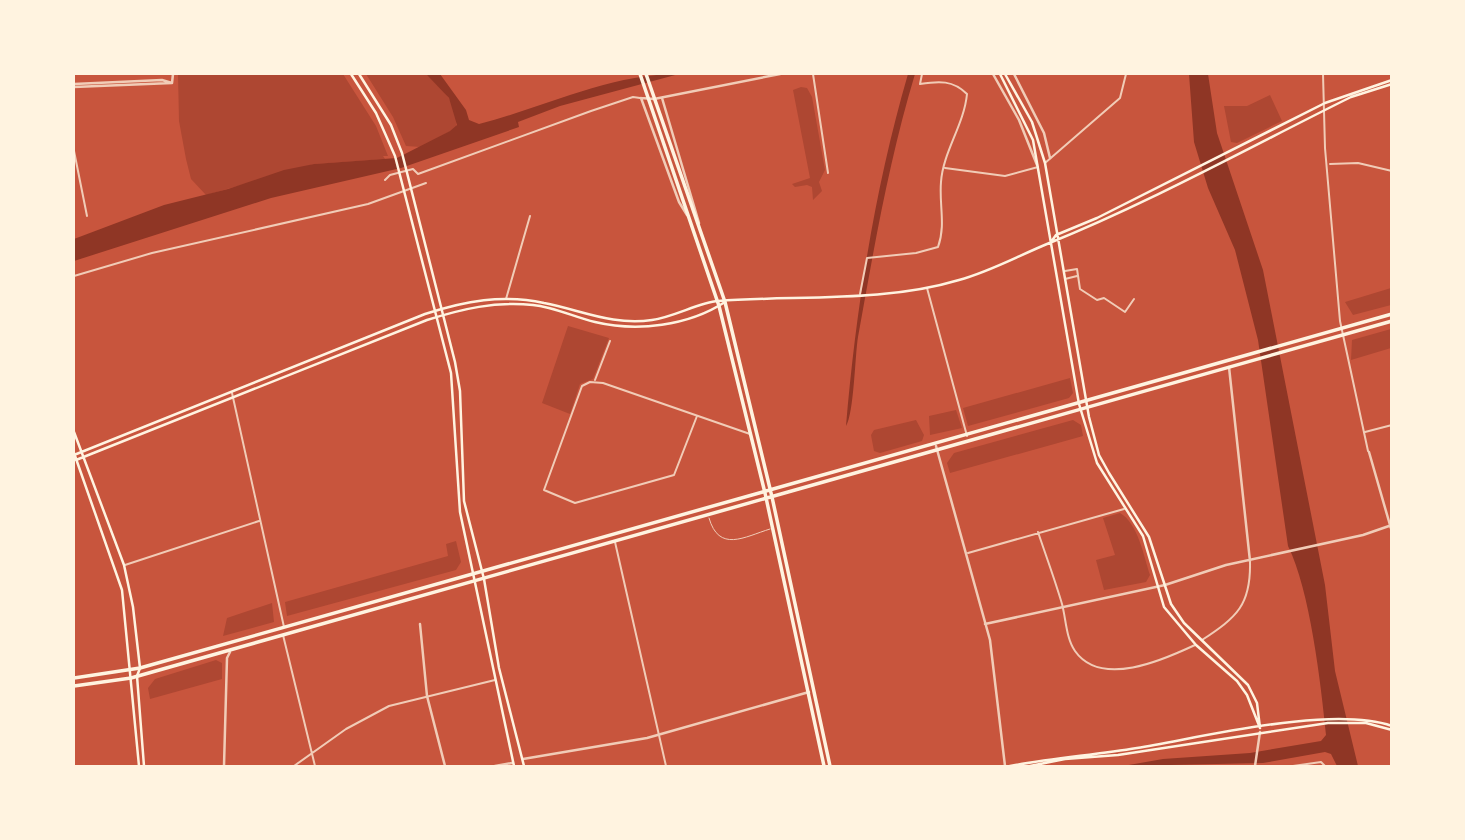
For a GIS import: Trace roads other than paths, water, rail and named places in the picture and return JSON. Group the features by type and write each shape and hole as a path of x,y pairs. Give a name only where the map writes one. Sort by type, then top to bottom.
{"main road":[{"path":"351,74 389,138 451,373 456,426 456,476 513,765"},
{"path":"359,74 396,135 442,309 460,391 464,501 484,579 499,668 524,766"},
{"path":"640,74 725,302 768,492 766,499 824,766"},
{"path":"646,74 680,169 719,303 751,434 772,498 830,766"},
{"path":"1003,74 1024,117 1037,156 1080,407 1097,463 1143,536 1164,607 1196,645 1237,681 1247,695 1260,728"},
{"path":"1003,74 1032,122 1045,163 1087,405 1100,455 1149,537 1171,604 1202,640 1248,685 1257,703 1260,728"},
{"path":"1051,242 1056,235 1187,173 1391,82"},
{"path":"144,766 122,590 74,454 434,311 479,299 542,302 595,318 628,321 665,318 725,302 861,294 959,281 1057,241 1190,178 1325,103 1391,82"},
{"path":"75,461 443,314 479,305 524,304 617,327 638,327 679,321 719,303"},
{"path":"74,686 134,677 474,574 1296,347 1391,314"},
{"path":"1087,405 1229,367 1295,341 1391,321"},
{"path":"74,678 141,668 484,579 772,498 967,436 1080,407"},
{"path":"74,432 124,565 141,668 134,677 139,766"},
{"path":"1010,766 1060,756 1117,751 1308,723 1366,721 1391,728"},
{"path":"1030,766 1065,759 1261,734 1308,723"}],"street":[{"path":"74,86 173,83 173,74"},
{"path":"384,180 390,175 413,169 418,174 632,97 647,100 662,98 780,74"},
{"path":"813,74 828,173"},
{"path":"861,294 867,258 916,253 937,247 943,234 941,181 952,139 966,108 967,94 957,84 936,81 920,84 922,74"},
{"path":"945,168 1005,176 1038,167 1019,120 993,74"},
{"path":"1013,74 1044,133 1050,158"},
{"path":"1045,163 1120,98 1126,74"},
{"path":"1323,74 1325,148 1342,331 1364,432 1391,532"},
{"path":"641,98 679,202 697,227"},
{"path":"662,98 697,227"},
{"path":"74,151 87,216"},
{"path":"1330,164 1358,163 1391,171"},
{"path":"74,276 152,253 368,204 426,183"},
{"path":"506,299 530,216"},
{"path":"1063,271 1077,269 1080,289 1097,300 1104,298 1125,312 1134,299"},
{"path":"1064,279 1078,276"},
{"path":"926,287 967,436"},
{"path":"594,381 610,341"},
{"path":"1202,640 1228,621 1247,599 1251,587 1229,367"},
{"path":"697,416 674,475 575,503 544,490 582,386 594,381 751,434"},
{"path":"231,393 315,766"},
{"path":"1364,432 1391,425"},
{"path":"936,447 985,624 1005,766"},
{"path":"967,553 1124,509"},
{"path":"124,565 260,520"},
{"path":"985,624 1165,585 1389,526"},
{"path":"1038,532 1073,647 1082,659 1100,668 1110,669 1158,660 1196,645"},
{"path":"615,541 666,766"},
{"path":"420,624 427,696 445,766"},
{"path":"225,766 227,658 231,649"},
{"path":"220,652 227,658"},
{"path":"294,766 368,716 427,696 495,680"},
{"path":"523,759 660,735 814,690"},
{"path":"1255,766 1260,728"},
{"path":"1293,766 1321,762 1325,766"},
{"path":"495,766 513,765"}],"lane":[{"path":"708,516 712,529 723,540 732,541 772,528"}]}
